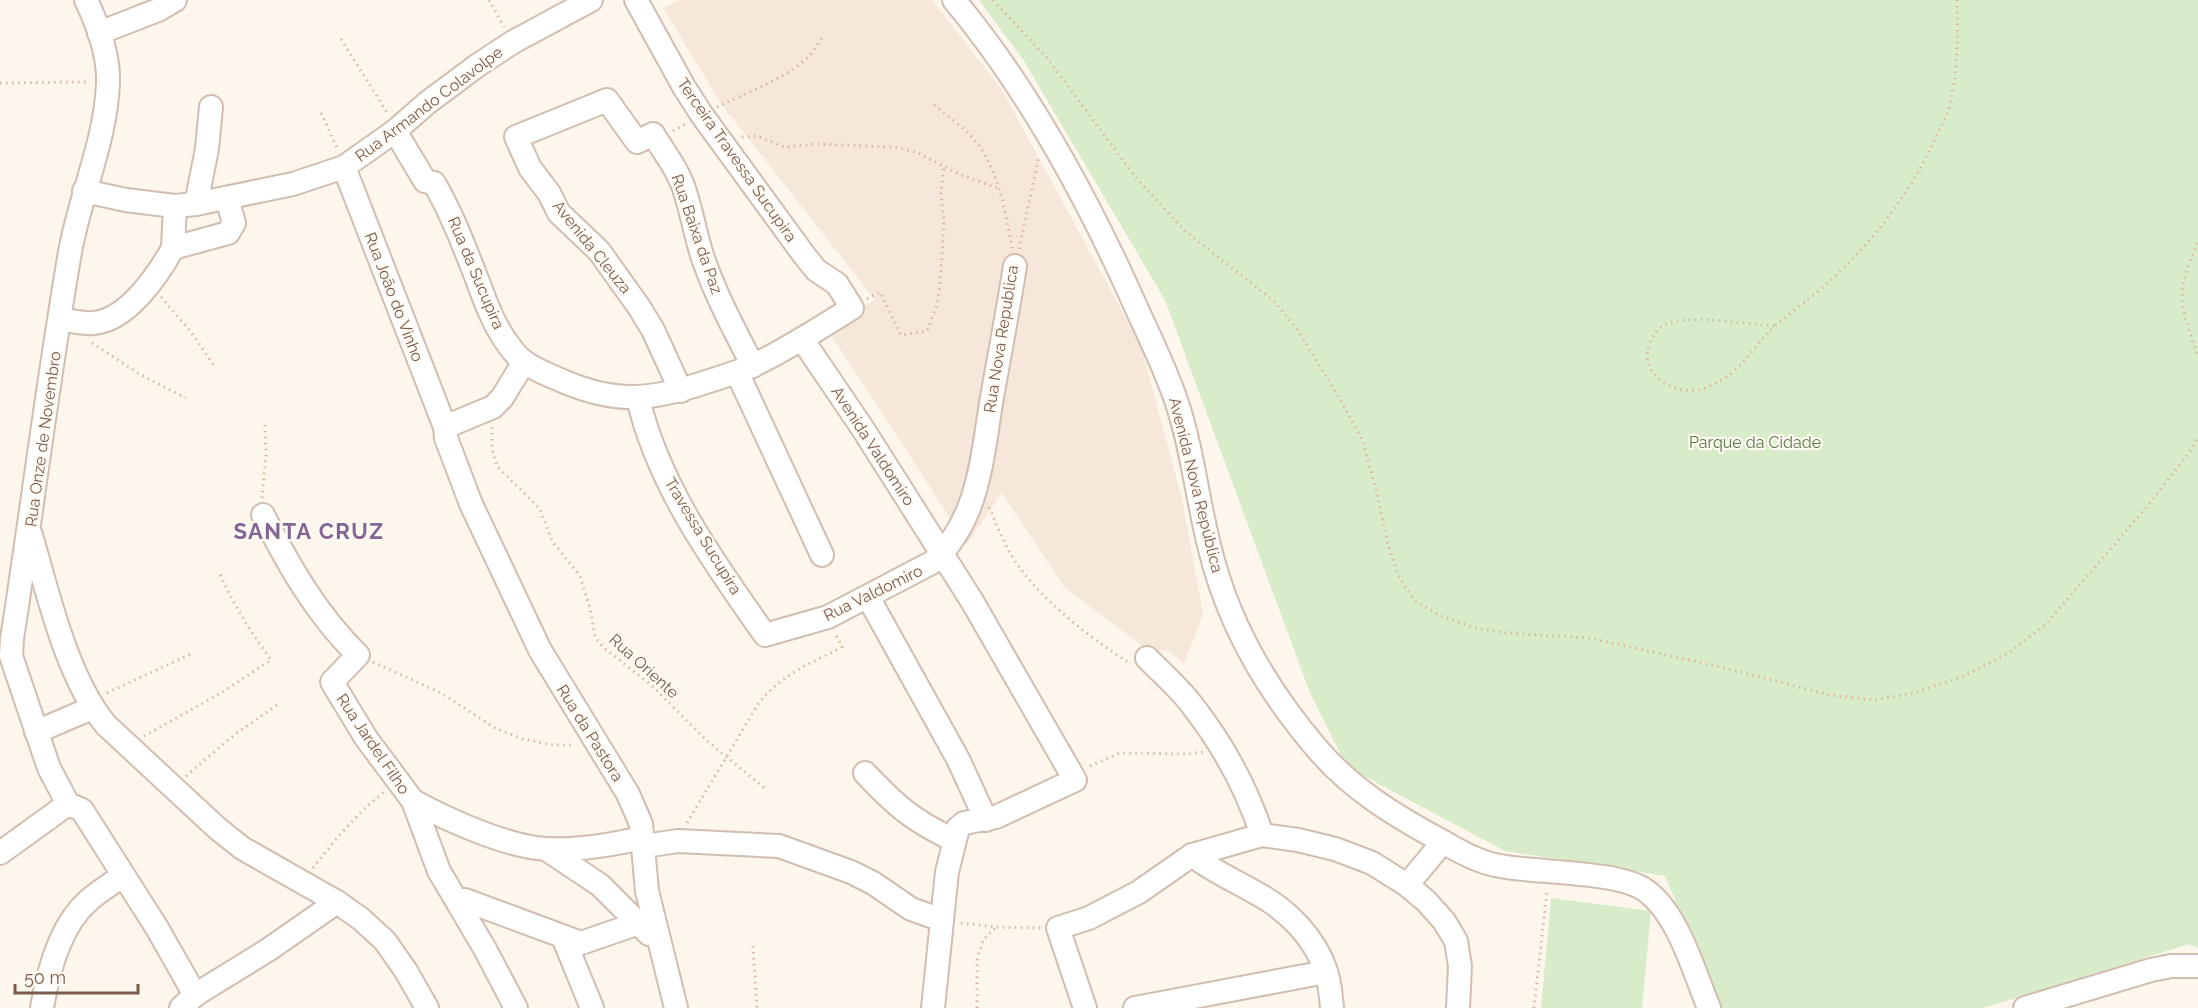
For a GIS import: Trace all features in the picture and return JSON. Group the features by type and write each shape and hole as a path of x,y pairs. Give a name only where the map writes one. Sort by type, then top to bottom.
{"street":[{"name":"Rua Onze de Novembro","path":"86,0 99,33 105,57 108,82 105,113 71,250 29,528 74,671 90,705 127,746 242,848 337,902 362,919 385,941 406,971 427,1008"},
{"path":"99,33 158,10 175,0"},
{"name":"Rua Armando Colavolpe","path":"84,191 126,201 185,205 294,184 344,167 395,131 456,81 513,42 591,0"},
{"name":"Terceira Travessa Sucupira","path":"636,0 678,77 702,115 746,173 776,220 816,270 837,284 852,308"},
{"name":"Avenida Nova República","path":"954,0 1018,86 1107,242 1159,358 1176,402 1210,550 1235,626 1250,654 1299,727 1340,773 1379,805 1473,858 1497,866 1607,878 1644,889 1670,918 1708,1008"},
{"name":"Avenida Cleuza","path":"657,140 653,134 637,142 606,100 516,137 530,168 549,193 559,213 599,251 639,307 653,330 681,391"},
{"path":"60,319 93,323 108,320 123,310 149,284 173,248 185,205 207,148 211,107"},
{"name":"Rua da Sucupira","path":"395,131 425,181 434,183 456,226 491,316 513,352 524,362 582,389 604,395 638,398 681,391 745,369 802,339 852,308"},
{"name":"Rua Baixa da Paz","path":"657,140 681,179 705,264 745,369 822,555"},
{"name":"Rua João do Vinho","path":"344,167 445,427 446,438 471,504 482,525"},
{"path":"173,248 232,230 234,223 227,198"},
{"name":"Rua Nova Republica","path":"942,553 956,532 978,485 1016,266"},
{"name":"Avenida Valdomiro","path":"802,339 998,643 1074,777"},
{"path":"445,427 493,407 502,398 524,362"},
{"name":"Travessa Sucupira","path":"638,398 650,442 677,497 710,554 765,635"},
{"path":"263,515 287,563 315,605 337,634 358,655"},
{"name":"Rua da Pastora","path":"482,525 540,650 628,794 641,824 647,891 676,1008"},
{"path":"29,528 12,639 6,655 49,768 68,804 82,810 157,928 188,1002 337,902"},
{"name":"Rua Valdomiro","path":"765,635 828,617 925,567 942,553"},
{"path":"868,597 958,759 986,820"},
{"name":"Rua Jardel Filho","path":"358,655 332,682 366,738 413,801 439,871 460,898 516,1008"},
{"path":"1138,660 1191,704 1242,781 1262,835"},
{"path":"36,732 90,705"},
{"path":"865,772 896,806 933,831 954,840"},
{"path":"933,1008 947,872 958,828 964,823 986,820 1074,777"},
{"path":"413,801 440,816 484,833 546,849 678,841 753,844 794,850 852,872 873,883 910,909 942,920"},
{"path":"2,849 68,804"},
{"path":"1085,1008 1058,928 1089,918 1120,902 1147,887 1192,855 1262,835 1298,840 1335,849 1372,863 1407,885 1426,901 1444,921 1456,941 1460,966 1458,1008"},
{"path":"1407,885 1443,842"},
{"path":"546,849 600,885 639,923 663,951"},
{"path":"1192,855 1220,874 1259,894 1296,923 1311,939 1326,972 1332,1008"},
{"path":"43,1005 58,949 74,917 88,901 123,876"},
{"path":"460,898 581,943 639,923"},
{"path":"563,937 592,1008"},
{"path":"2025,1008 2128,976 2171,966 2198,966"},
{"path":"1134,1008 1163,1005 1326,972"}],"path":[{"path":"489,0 513,42"},
{"path":"993,0 1047,58 1137,179 1185,231 1274,301 1297,329 1341,399 1362,439 1398,575 1414,600 1441,616 1475,628 1508,633 1588,638 1741,672 1829,695 1874,700 1913,693 1962,677 2009,653 2046,624 2150,503 2192,449 2198,435"},
{"path":"1774,326 1686,320 1665,324 1654,334 1646,349 1649,366 1661,382 1680,389 1703,389 1724,380 1742,366 1774,326 1822,287 1861,250 1889,216 1921,169 1948,110 1959,53 1957,0"},
{"path":"657,140 798,66 810,56 822,38"},
{"path":"341,39 392,121 395,131"},
{"path":"0,83 108,82"},
{"name":"Rua Nova Republica","path":"934,105 964,130 982,149 1006,218 1016,266"},
{"path":"321,113 344,167"},
{"path":"1016,266 1044,130"},
{"path":"720,140 757,136 784,147 817,144 893,147 916,152 997,188"},
{"path":"852,308 880,292 901,335 927,331 936,307 940,287 944,220 941,193 944,166"},
{"path":"2198,243 2182,281 2181,309 2198,356"},
{"path":"149,284 191,332 215,367"},
{"path":"87,341 102,348 133,371 186,398"},
{"name":"Rua Oriente","path":"493,407 492,450 497,466 540,509 552,541 579,576 590,608 594,637 604,648 638,674 689,724 767,790"},
{"path":"263,515 265,425"},
{"path":"972,500 989,505 999,532 1015,561 1053,603 1098,643 1138,660"},
{"path":"127,746 221,693 271,660 246,626 220,574"},
{"path":"678,841 692,813 747,721 770,689 785,676 842,647 828,617"},
{"path":"90,705 193,653"},
{"path":"358,655 441,693 495,728 523,739 553,745 598,746"},
{"path":"173,788 234,735 277,705"},
{"path":"1074,777 1120,753 1186,754 1223,750"},
{"path":"301,882 343,830 366,806 397,782"},
{"path":"1534,1008 1549,872"},
{"path":"942,920 996,927 1058,928"},
{"path":"977,1008 977,960 983,940 996,927"},
{"path":"753,946 757,1008"}],"shaded area":[{"path":"680,0 932,0 1002,90 1141,346 1182,499 1203,614 1184,664 1168,650 1152,653 1066,589 1002,493 967,544 826,327 875,300 722,105 663,8"}],"green space":[{"name":"Parque da Cidade","path":"979,0 2198,0 2198,948 2189,944 1983,1008 1721,1008 1665,876 1505,851 1347,767 1310,693 1165,300 1024,61"},
{"path":"1551,898 1651,911 1642,1008 1541,1008"}],"district":[{"name":"SANTA CRUZ","path":"309,531"}]}
